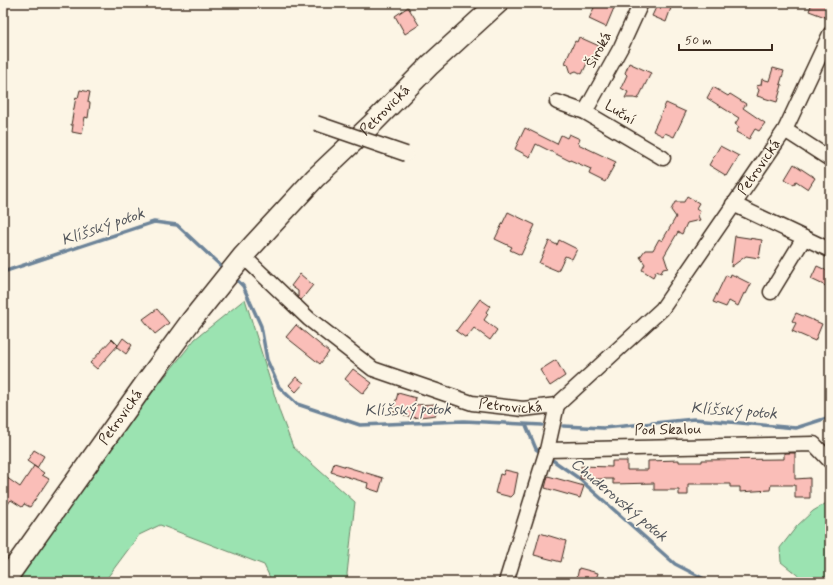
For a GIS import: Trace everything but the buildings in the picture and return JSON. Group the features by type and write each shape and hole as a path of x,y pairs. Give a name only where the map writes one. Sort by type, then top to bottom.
{"main road":[{"name":"Petrovická","path":"4,582 149,378 191,321 243,256 315,178 372,124 430,65 498,3"}],"street":[{"name":"Široká","path":"585,112 621,47 641,3"},
{"name":"Petrovická","path":"243,256 309,319 373,369 472,403 523,409 556,405 662,309 785,130 830,34"},
{"name":"Luční","path":"557,102 585,112 663,158"},
{"path":"316,123 406,154"},
{"name":"Petrovická","path":"785,130 830,159"},
{"name":"Petrovická","path":"734,204 830,250"},
{"path":"771,292 804,238"},
{"path":"506,582 546,455 556,405"},
{"name":"Pod Skalou","path":"546,455 814,444 830,462"}],"green space":[{"path":"245,299 280,413 293,447 355,502 347,574 348,582 272,582 264,565 160,525 139,535 104,582 27,582 18,576 91,469 195,339"},
{"path":"830,501 830,582 806,582 781,562 780,548 797,526 813,511"}],"waterway":[{"name":"Klíšský potok","path":"3,274 6,271 154,222 177,225 221,266"},
{"name":"Klíšský potok","path":"238,281 243,286 261,326 267,360 279,387 297,404 360,425 464,421 542,425"},
{"name":"Klíšský potok","path":"563,426 604,428 694,419 796,428 830,417"},
{"name":"Chuderovský potok","path":"526,425 536,449 543,454"},
{"name":"Chuderovský potok","path":"548,457 577,477 675,564 710,582"}]}
